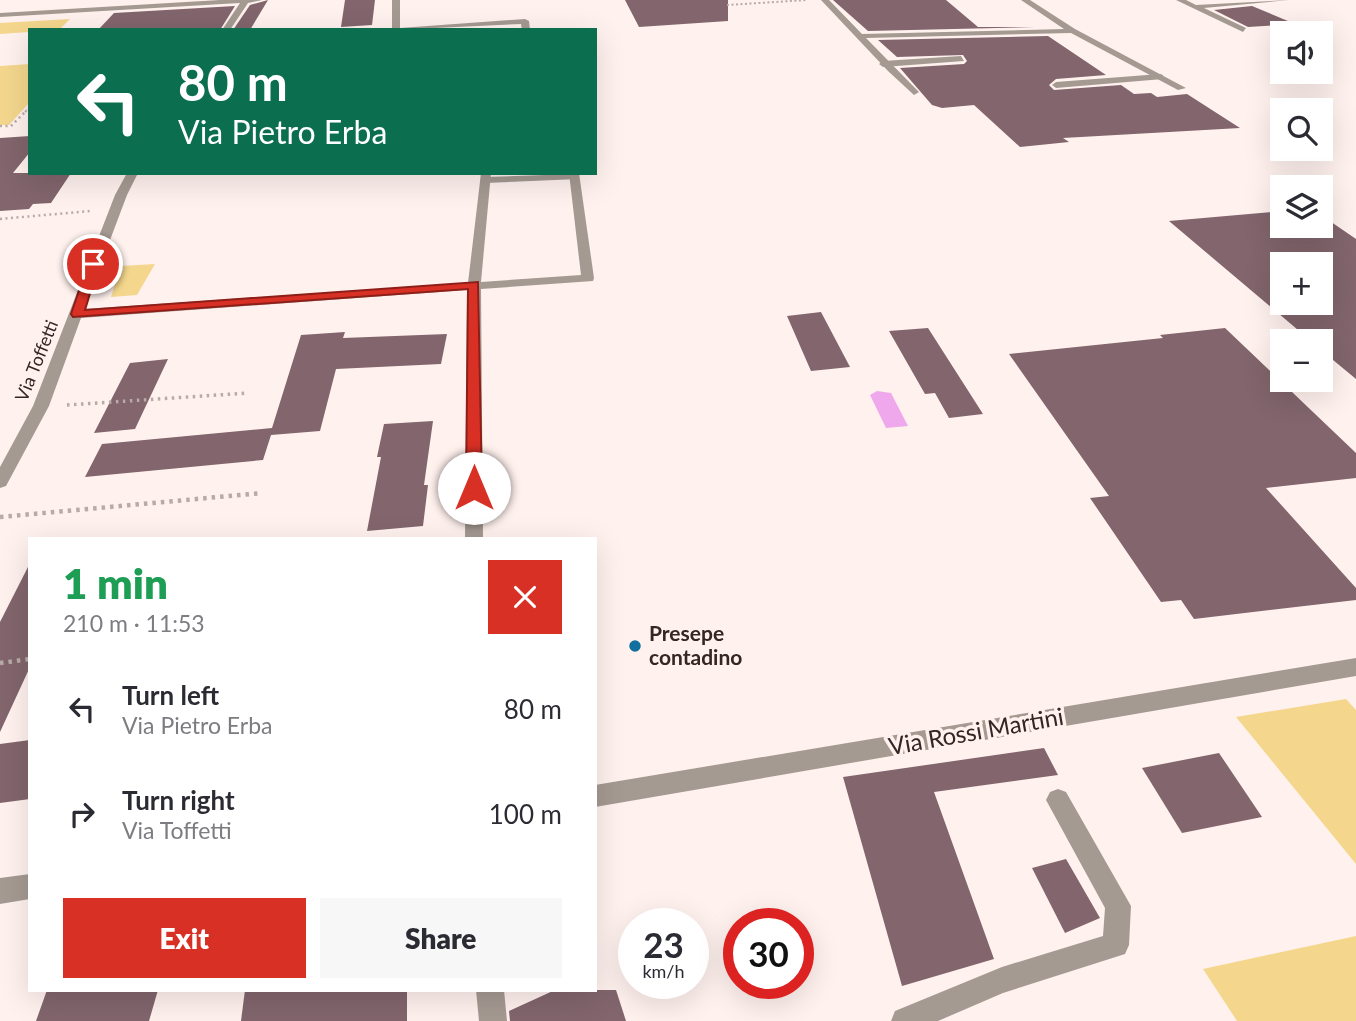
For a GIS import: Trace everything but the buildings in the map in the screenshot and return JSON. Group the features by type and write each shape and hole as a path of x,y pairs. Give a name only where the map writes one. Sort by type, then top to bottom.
{"street":[{"path":"0,15 258,0"},
{"path":"396,0 397,28"},
{"path":"825,0 862,36 883,64 914,92"},
{"path":"1025,0 1072,31 1181,88"},
{"path":"1180,0 1243,30"},
{"path":"1194,7 1286,0"},
{"path":"227,28 246,1"},
{"path":"1245,3 1267,13"},
{"path":"425,28 525,21 526,28"},
{"path":"862,36 930,37 1072,31"},
{"path":"883,64 961,59"},
{"path":"1056,85 1160,77"},
{"name":"Via Toffetti","path":"1,478 41,406 121,195 132,175"},
{"path":"77,314 474,285 588,278 574,175 486,177 474,285 474,537"},
{"name":"Via Rossi Martini","path":"597,796 1356,667"},
{"path":"905,1021 1002,980 1116,945 1118,906 1058,800"},
{"path":"0,891 28,886"},
{"path":"490,992 493,1021"}],"path":[{"path":"727,5 808,0"},
{"path":"0,126 11,125 28,109"},
{"path":"0,219 98,210"},
{"path":"41,406 248,394"},
{"path":"0,517 262,493"},
{"path":"0,663 28,659"}],"shaded area":[{"path":"70,19 61,28 28,28 28,32 0,34 0,23"},
{"path":"28,64 28,104 9,125 0,125 0,66"},
{"path":"155,264 137,295 111,297 121,266"},
{"path":"877,391 891,393 908,426 886,428 870,395"},
{"path":"1346,699 1356,710 1356,864 1236,717"},
{"path":"1356,936 1356,1021 1237,1021 1203,969"}],"place":[{"name":"Presepe contadino","path":"635,646"}],"route":[{"path":"93,264 77,314 474,285 474,488"}]}
